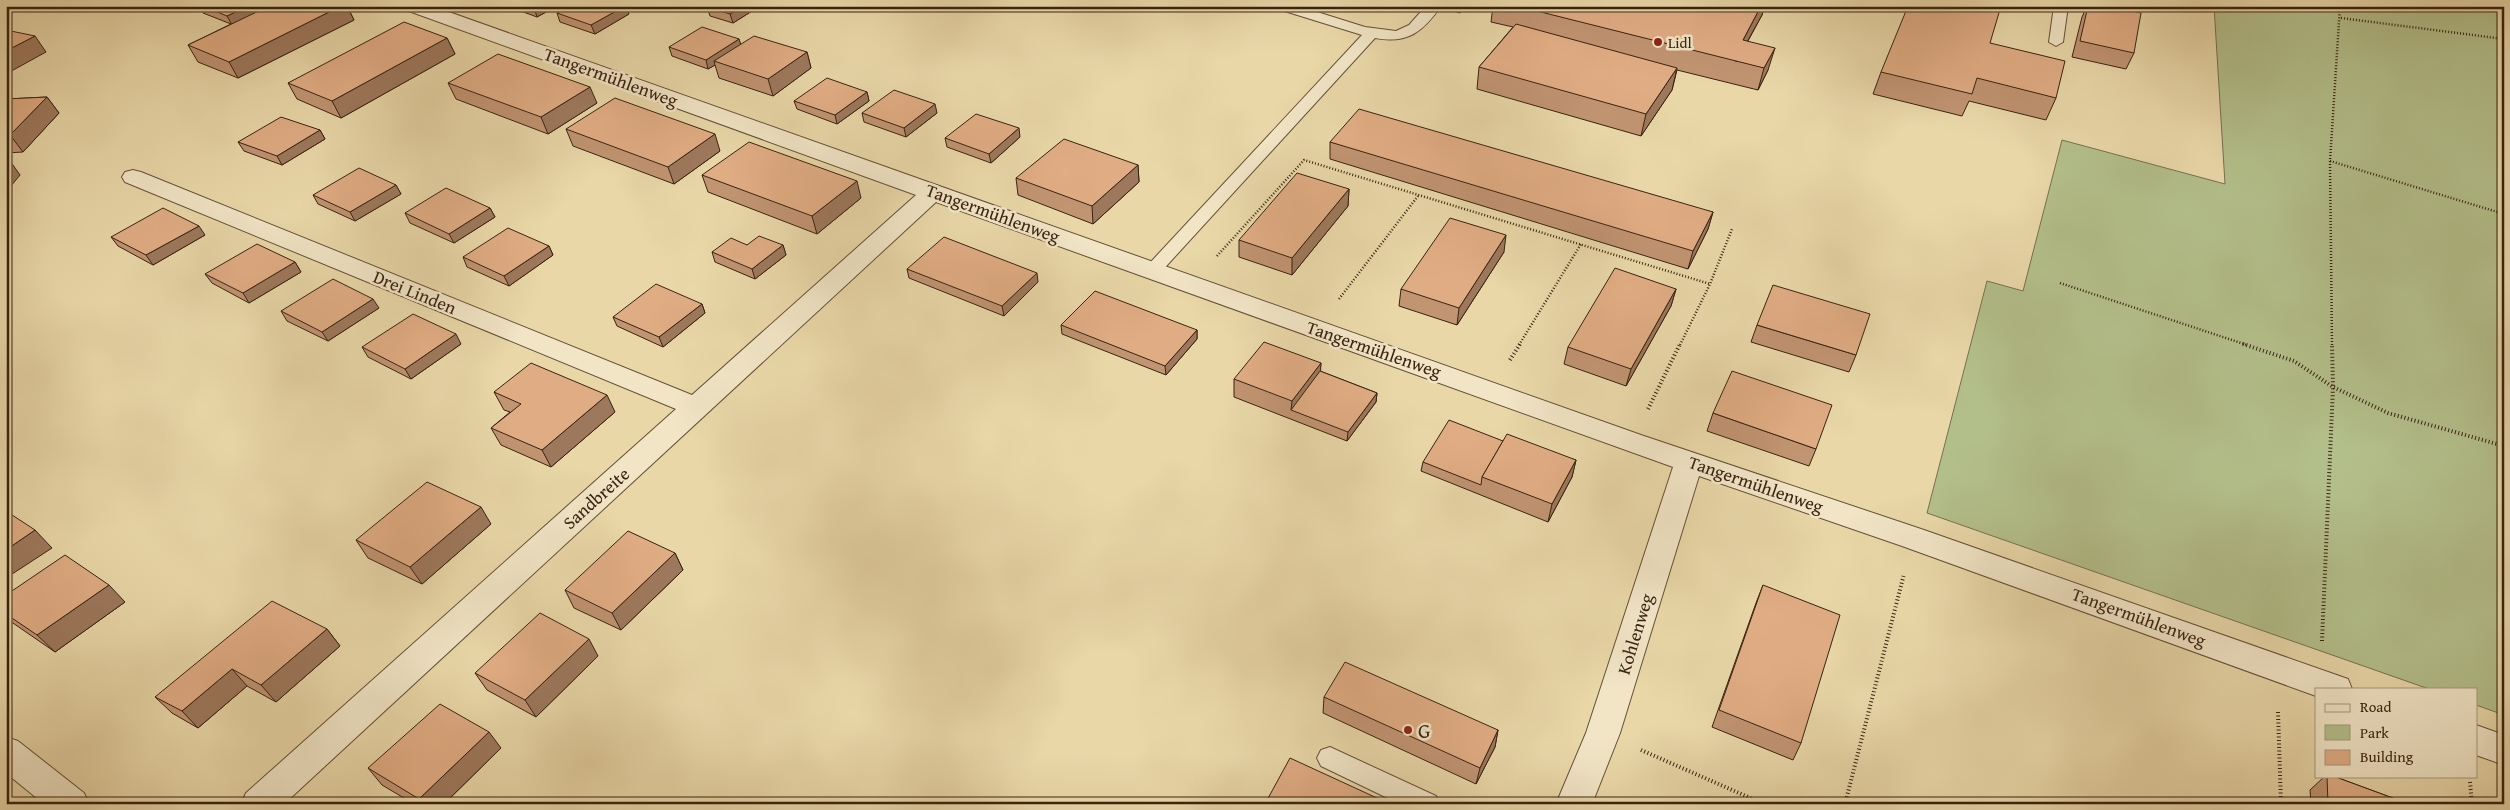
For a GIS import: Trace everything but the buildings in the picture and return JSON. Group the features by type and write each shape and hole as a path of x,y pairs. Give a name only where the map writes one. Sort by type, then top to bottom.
{"street":[{"name":"Tangermühlenweg","path":"413,6 1316,329 1492,390 1631,442 1914,538 2330,686"},
{"name":"Drei Linden","path":"133,177 696,408"},
{"name":"Sandbreite","path":"259,804 934,192"},
{"name":"Kohlenweg","path":"1574,804 1603,733 1689,461"},
{"path":"2478,741 2504,750"},
{"path":"6,752 72,804"}],"lane":[{"path":"1283,6 1371,34 1392,37 1408,33 1434,6"},
{"path":"2056,42 2061,6"},
{"path":"1153,270 1371,34"},
{"path":"1330,758 1427,804"}],"path":[{"path":"2330,686 2321,651 2333,387 2330,161 2341,18 2340,6"},
{"path":"2341,18 2504,39"},
{"path":"1191,284 1304,160 1710,284"},
{"path":"2330,161 2504,214"},
{"path":"1316,329 1418,196"},
{"path":"1631,442 1710,284 1732,228"},
{"path":"1492,390 1582,244"},
{"path":"2060,283 2294,361 2333,387 2388,414 2504,446"},
{"path":"1845,804 1914,538"},
{"path":"2277,666 2280,804"},
{"path":"1603,733 1764,804"},
{"path":"2469,778 2472,804"}],"green space":[{"path":"2214,6 2504,6 2504,715 2478,706 2478,688 2426,688 1927,513 1987,281 2023,291 2062,140 2225,184"}],"place":[{"name":"Lidl","path":"1658,42"},
{"name":"G","path":"1408,730"}]}
